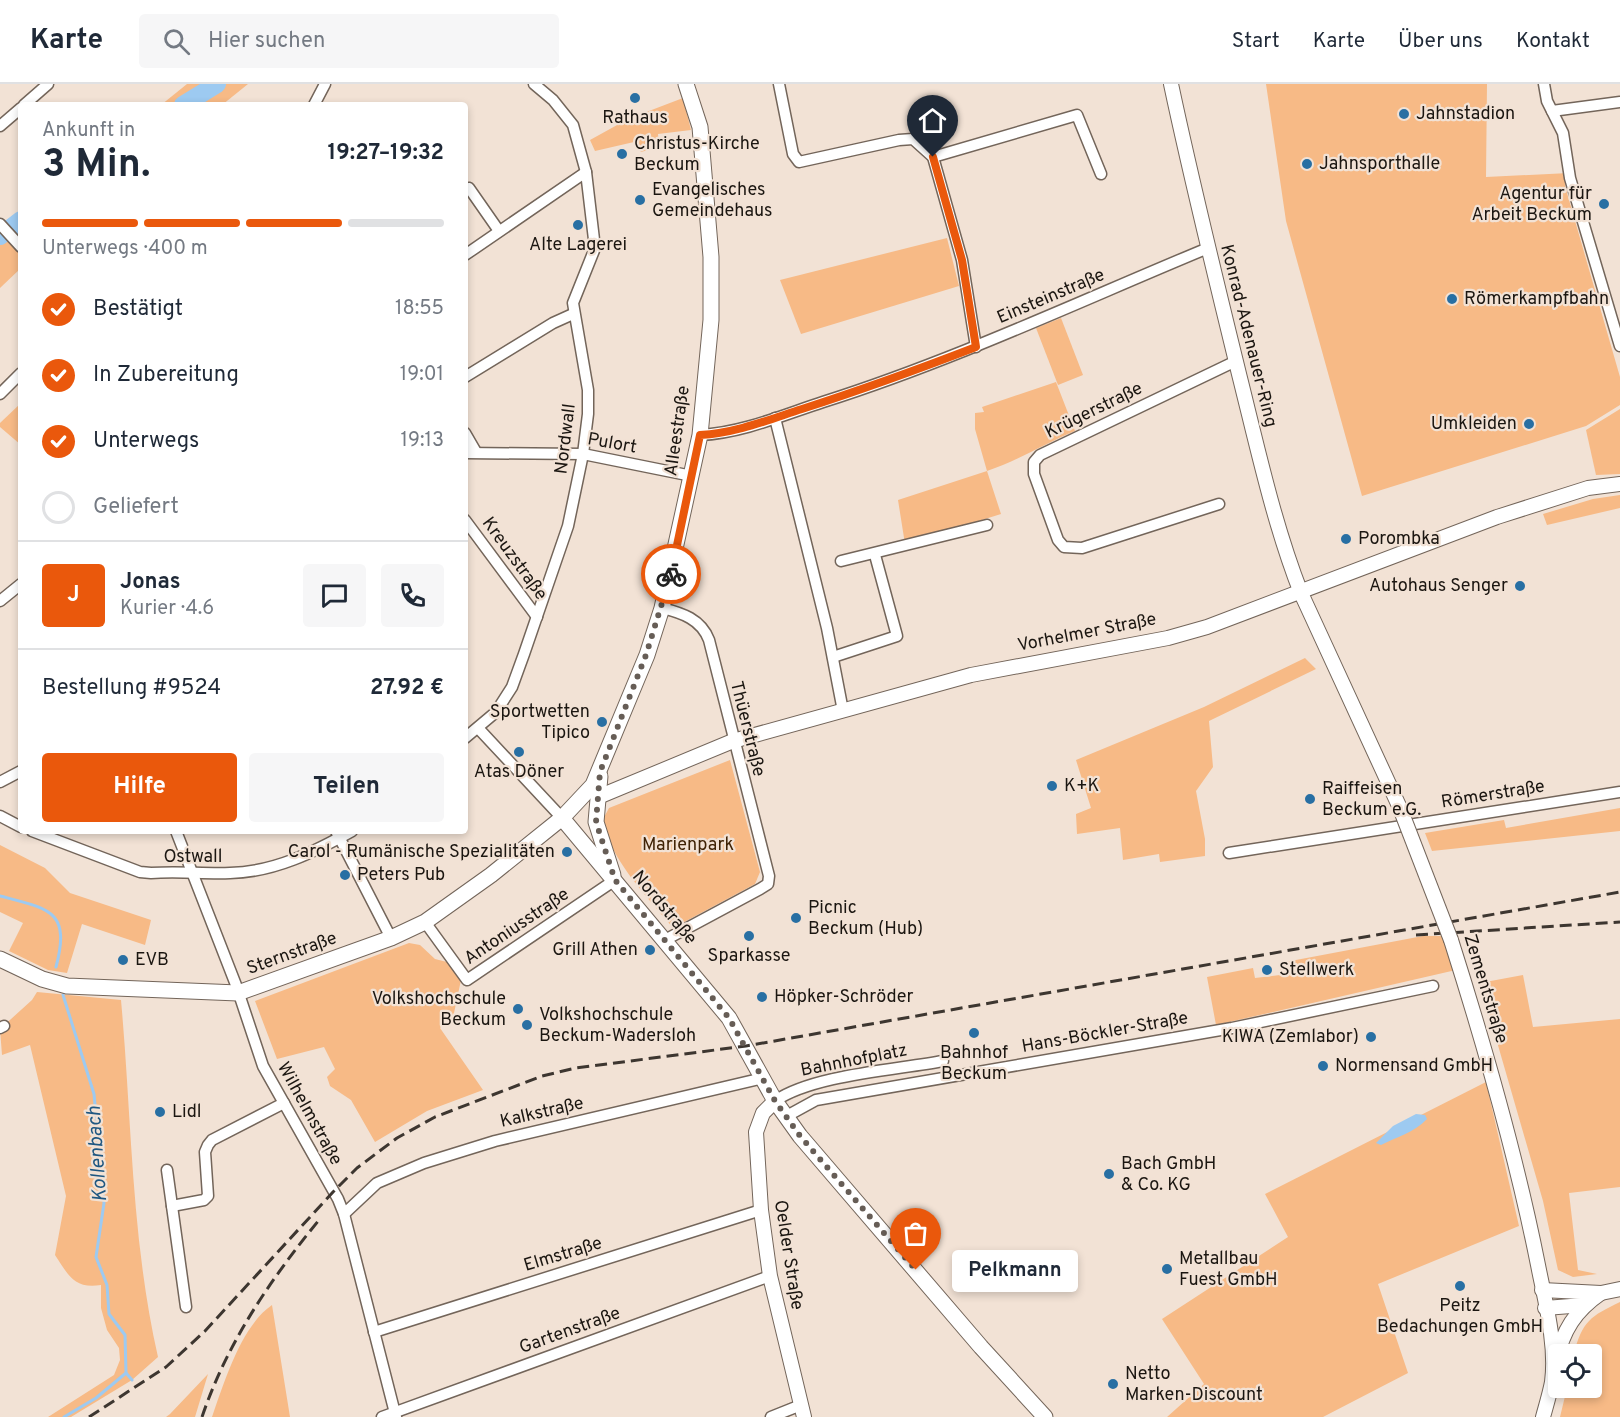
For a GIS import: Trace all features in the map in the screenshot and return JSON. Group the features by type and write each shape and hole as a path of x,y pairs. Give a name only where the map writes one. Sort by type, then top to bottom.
{"main road":[{"name":"Alleestraße","path":"562,818 584,797 600,772 646,655 662,608 693,476 700,435 711,320 711,257 700,127 686,84"},
{"name":"Alleestraße","path":"600,772 596,822 615,880"},
{"name":"Vorhelmer Straße","path":"562,818 598,797"},
{"name":"Nordstraße","path":"562,818 729,1018 785,1117 981,1347 1045,1417"},
{"name":"Sternstraße","path":"0,959 42,979 67,986 238,993 391,938 425,922 491,875 562,818"}],"street":[{"path":"27,102 48,84"},
{"path":"316,102 325,84"},
{"name":"Nordwall","path":"478,728 496,712 512,687 568,526 583,454 588,390 573,314 575,292 596,248 586,172 573,125 553,100 534,84"},
{"path":"779,84 793,154 799,162 913,139 933,157 962,260 976,347"},
{"name":"Konrad-Adenauer-Ring","path":"1171,84 1208,248 1272,502 1301,593"},
{"path":"1544,84 1552,111 1563,133 1569,173 1620,346"},
{"path":"1552,111 1620,102"},
{"path":"0,126 18,110"},
{"path":"933,157 1077,115 1101,174"},
{"path":"468,253 586,172"},
{"path":"469,188 499,231"},
{"path":"1,225 18,244"},
{"name":"Einsteinstraße","path":"700,435 733,431 867,388 976,347 1208,248"},
{"path":"468,374 553,323 573,314"},
{"name":"Krügerstraße","path":"1218,504 1082,548 1064,547 1058,540 1034,474 1034,462 1040,455 1236,361"},
{"path":"0,394 18,376"},
{"path":"775,418 833,657 843,711"},
{"name":"Pulort","path":"470,453 583,454 693,476"},
{"name":"Vorhelmer Straße","path":"598,797 733,741 971,675 1167,638 1301,593 1497,517 1588,488 1620,484"},
{"name":"Kreuzstraße","path":"468,524 537,617"},
{"path":"841,561 875,555 987,525"},
{"path":"833,657 897,636 875,555"},
{"path":"0,601 18,586"},
{"name":"Zementstraße","path":"1301,593 1400,808 1451,940 1495,1082 1523,1193 1542,1290 1548,1344"},
{"name":"Thüerstraße","path":"662,608 688,616 706,632 769,876 768,884 665,940"},
{"path":"468,736 478,728"},
{"name":"Nordstraße","path":"478,728 562,818"},
{"path":"0,782 18,773"},
{"name":"Römerstraße","path":"1229,853 1620,792"},
{"path":"0,816 18,825"},
{"name":"Ostwall","path":"40,834 141,872 233,873 263,869 297,859 338,835"},
{"name":"Wilhelmstraße","path":"177,834 238,993 263,1066 338,1198 396,1415"},
{"path":"338,835 391,938"},
{"name":"Antoniusstraße","path":"425,922 467,980 615,880"},
{"name":"Hans-Böckler-Straße","path":"785,1117 816,1100 1232,1028 1433,986"},
{"name":"Bahnhofplatz","path":"775,1101 790,1090 824,1082 943,1062"},
{"name":"Kalkstraße","path":"344,1214 376,1183 424,1163 495,1141 763,1078"},
{"name":"Oelder Straße","path":"775,1101 763,1113 756,1132 761,1210 770,1276 803,1411"},
{"path":"172,1206 204,1200 208,1196 205,1152 212,1140 284,1103"},
{"path":"166,1170 186,1307"},
{"name":"Elmstraße","path":"374,1332 761,1210"},
{"name":"Gartenstraße","path":"382,1417 396,1415 770,1276"},
{"path":"1542,1290 1601,1293 1620,1288"},
{"path":"1561,1344 1562,1338 1584,1305 1601,1293"},
{"path":"1545,1308 1584,1305"},
{"name":"Zementstraße","path":"1543,1417 1548,1397"},
{"path":"771,1417 803,1411"}],"green space":[{"path":"187,84 248,84 226,102 165,102"},
{"name":"Römerkampfbahn","path":"1266,84 1487,84 1486,177 1569,173 1565,186 1620,377 1620,405 1586,426 1362,496 1286,221"},
{"path":"683,98 691,130 658,134 659,147 641,152 634,142 595,151 590,140 628,119"},
{"path":"0,233 18,252 18,271 0,288"},
{"path":"947,238 959,286 801,334 780,280"},
{"path":"1061,318 1083,375 1058,385 1036,328"},
{"path":"1056,382 1075,431 987,471 975,429 975,413 984,412 982,407"},
{"path":"18,406 18,442 0,427 0,423"},
{"path":"1620,409 1620,474 1596,475 1586,430"},
{"path":"987,471 1001,514 905,544 898,500"},
{"path":"1620,495 1620,508 1547,525 1543,514 1593,499"},
{"path":"1305,658 1316,669 1209,721 1213,767 1196,791 1205,839 1205,856 1160,862 1159,854 1123,860 1120,828 1077,834 1076,814 1091,808 1076,760 1204,707"},
{"name":"Marienpark","path":"730,760 760,872 755,884 673,928 622,865 602,821 609,808"},
{"path":"1620,808 1620,831 1432,851 1425,833 1504,820 1506,828"},
{"path":"0,845 45,868 70,893 151,920 145,945 82,924 67,973 48,970 9,951 23,923 0,912"},
{"path":"1423,936 1445,936 1456,970 1216,1025 1207,977 1253,968 1255,978 1280,975 1280,963"},
{"path":"409,943 420,945 435,959 447,962 461,980 454,1013 440,1028 483,1090 427,1111 375,1142 351,1100 330,1086 327,1077 335,1069 324,1047 277,1059 255,1001"},
{"path":"1523,975 1533,1027 1620,1019 1620,1187 1569,1193 1578,1270 1597,1274 1573,1277 1558,1270 1543,1201 1480,983"},
{"path":"37,992 121,1000 137,1224 142,1268 158,1357 132,1380 71,1417 48,1417 114,1375 120,1360 119,1348 107,1330 101,1308 101,1285 78,1283 69,1275 55,1255 66,1196 30,1045 2,1055 0,1029 32,1000"},
{"path":"1486,1082 1519,1226 1378,1284 1408,1373 1323,1417 1167,1417 1204,1384 1162,1319 1288,1237 1265,1194"},
{"path":"1620,1302 1620,1417 1560,1417 1565,1398 1602,1398 1602,1344 1577,1344 1584,1327 1602,1311"},
{"path":"272,1305 290,1417 212,1417 228,1372 243,1341 261,1314"},
{"path":"208,1374 195,1417 166,1417 170,1414"}],"water":[{"path":"1416,1114 1425,1115 1427,1119 1405,1134 1381,1145 1376,1143 1393,1126"}],"waterway":[{"path":"188,102 217,84"},
{"path":"0,236 18,222"},
{"name":"Kollenbach","path":"0,896 43,909 52,915 58,923 60,934 56,967"},
{"name":"Kollenbach","path":"63,995 94,1094 104,1203 96,1257 107,1285 109,1314 125,1335 126,1373 132,1380"},
{"path":"64,1417 96,1398 126,1373"}],"railway":[{"path":"89,1417 166,1367 205,1331 357,1168 397,1138 435,1117 542,1076 576,1068 746,1046 1620,892"},
{"path":"1416,935 1620,922"},
{"path":"202,1417 237,1338 267,1289 319,1220"}],"way so far":[{"path":"671,574 646,655 600,772 596,822 615,880 729,1018 785,1117 916,1270"}],"place":[{"name":"Rathaus","path":"635,98"},
{"name":"Jahnstadion","path":"1404,114"},
{"name":"Christus-Kirche Beckum","path":"622,154"},
{"name":"Jahnsporthalle","path":"1307,164"},
{"name":"Evangelisches Gemeindehaus","path":"640,200"},
{"name":"Agentur für Arbeit Beckum","path":"1604,204"},
{"name":"Alte Lagerei","path":"578,225"},
{"name":"Römerkampfbahn","path":"1452,299"},
{"name":"Umkleiden","path":"1529,424"},
{"name":"Porombka","path":"1346,539"},
{"name":"Autohaus Senger","path":"1520,586"},
{"name":"Sportwetten Tipico","path":"602,722"},
{"name":"Atas Döner","path":"519,752"},
{"name":"K+K","path":"1052,786"},
{"name":"Raiffeisen Beckum e.G.","path":"1310,799"},
{"name":"Carol - Rumänische Spezialitäten","path":"567,852"},
{"name":"Peters Pub","path":"345,875"},
{"name":"Picnic Beckum (Hub)","path":"796,918"},
{"name":"Sparkasse","path":"749,936"},
{"name":"Grill Athen","path":"650,950"},
{"name":"EVB","path":"123,960"},
{"name":"Stellwerk","path":"1267,970"},
{"name":"Höpker-Schröder","path":"762,997"},
{"name":"Volkshochschule Beckum","path":"518,1009"},
{"name":"Volkshochschule Beckum-Wadersloh","path":"527,1025"},
{"name":"Bahnhof Beckum","path":"974,1033"},
{"name":"KIWA (Zemlabor)","path":"1371,1037"},
{"name":"Normensand GmbH","path":"1323,1066"},
{"name":"Lidl","path":"160,1112"},
{"name":"Bach GmbH & Co. KG","path":"1109,1174"},
{"name":"Metallbau Fuest GmbH","path":"1167,1269"},
{"name":"Pelkmann","path":"916,1270"},
{"name":"Peitz Bedachungen GmbH","path":"1460,1286"},
{"name":"Netto Marken-Discount","path":"1113,1384"}],"route":[{"path":"671,574 700,435 733,431 867,388 976,347 962,260 933,157"}]}
